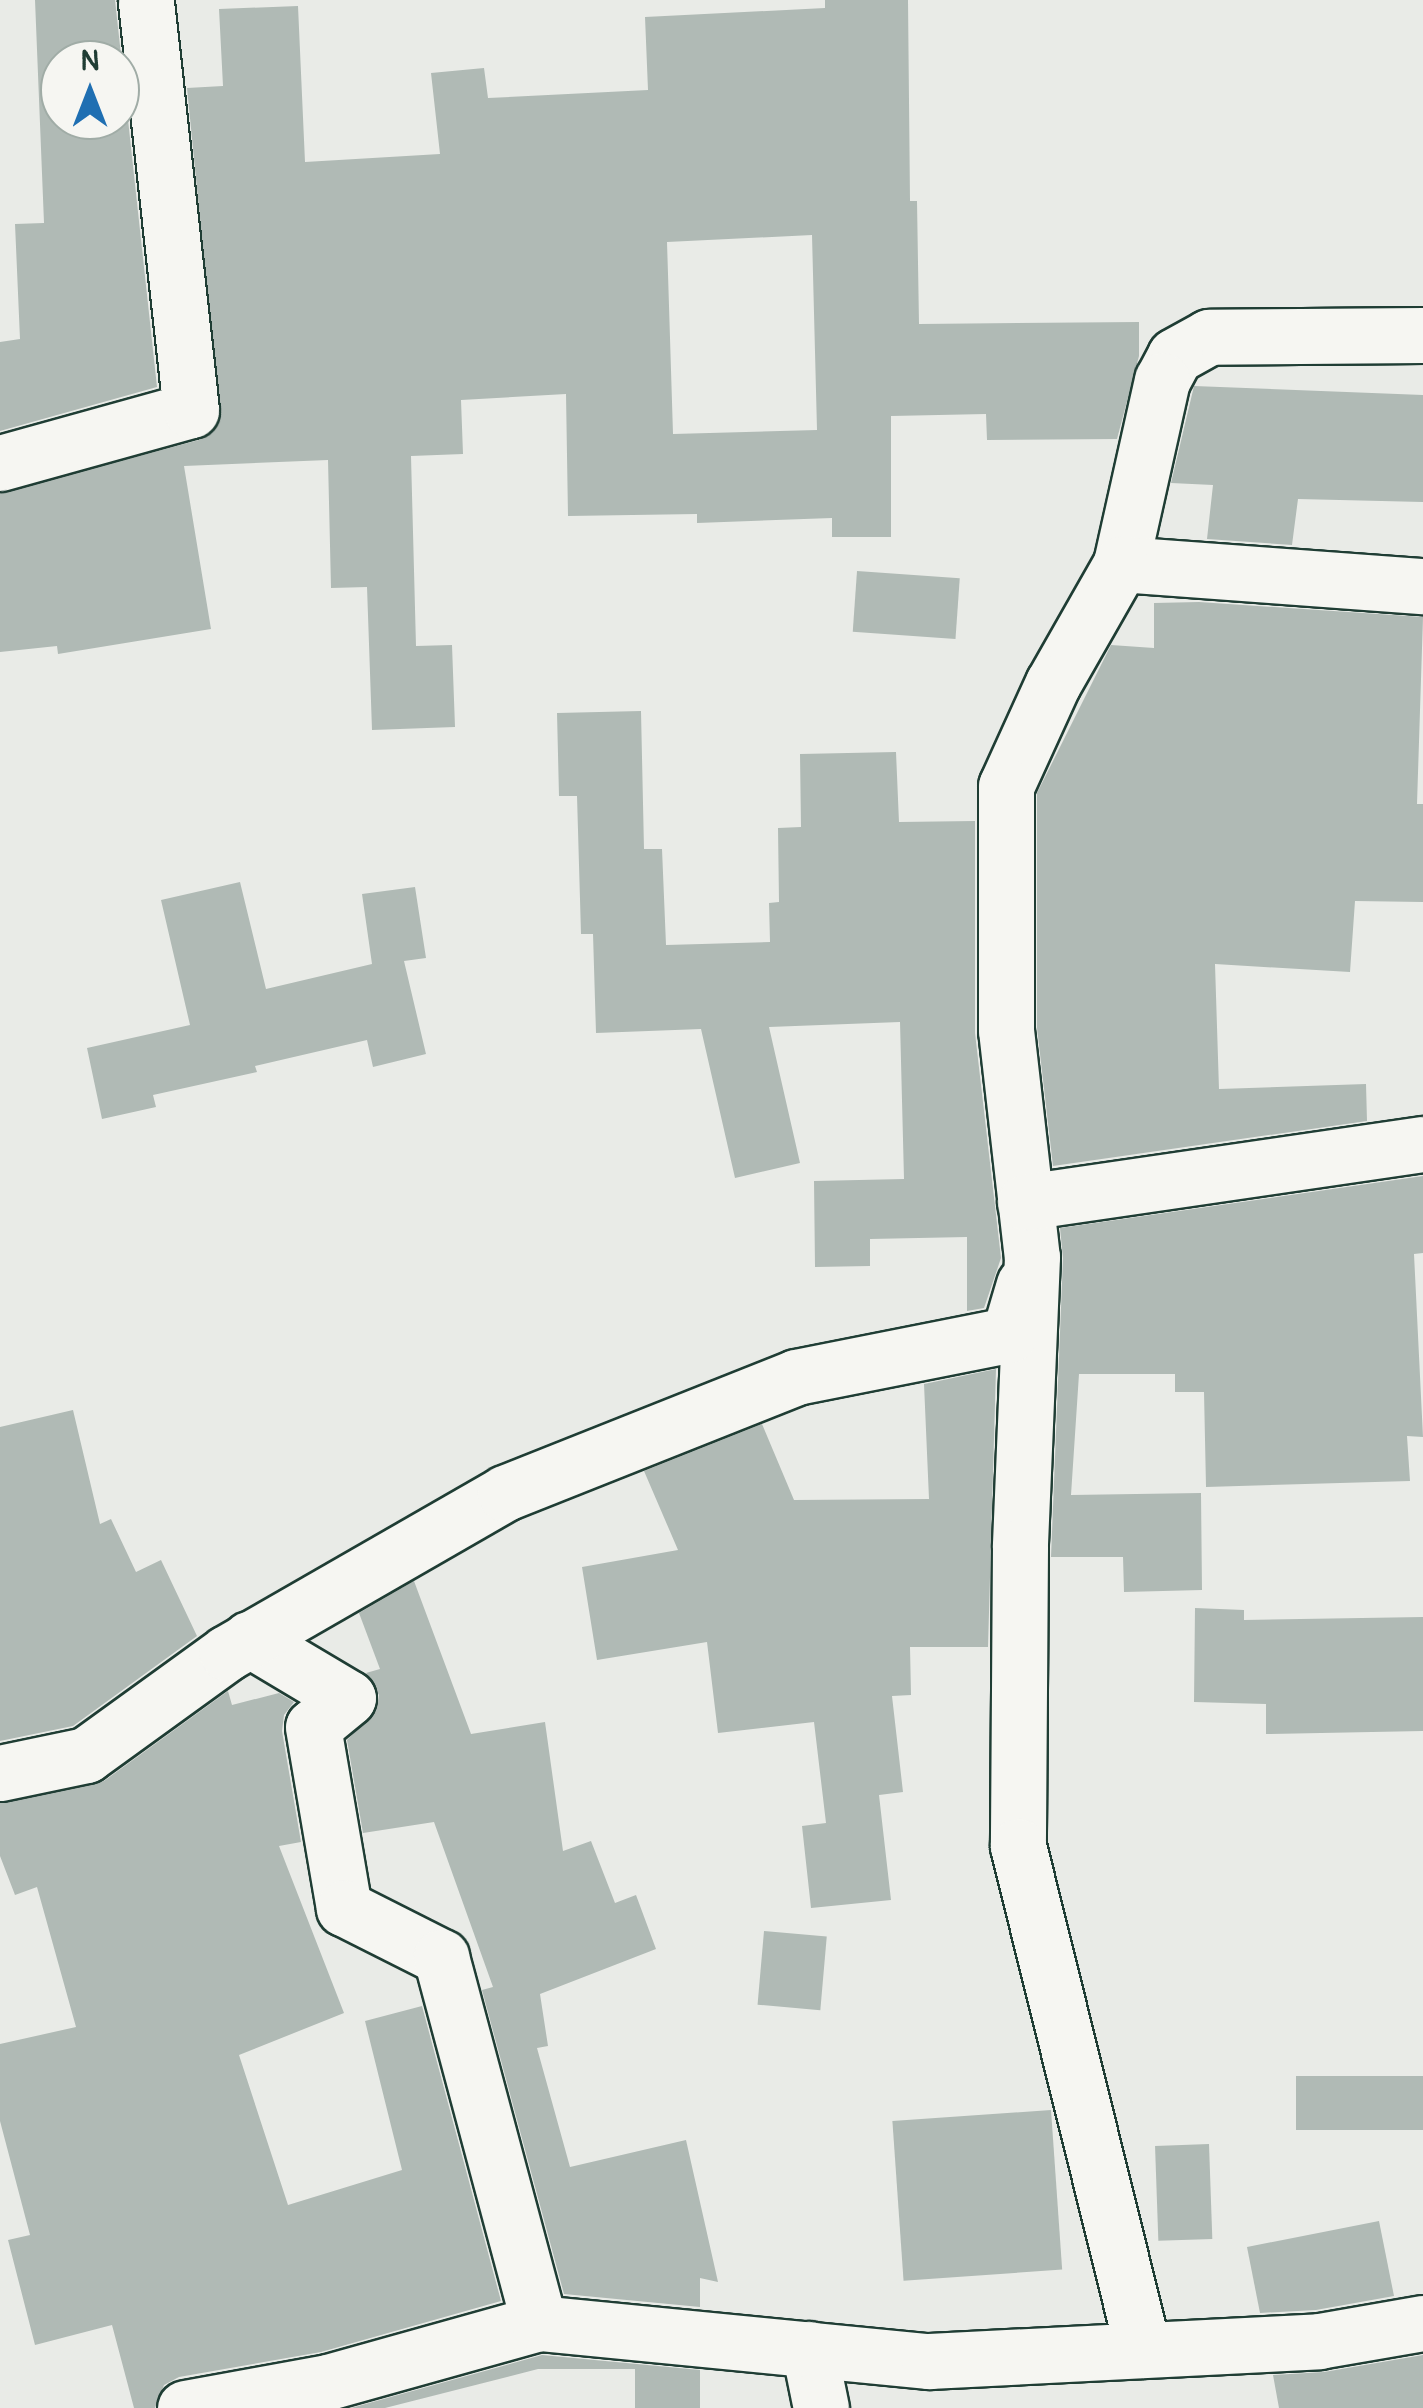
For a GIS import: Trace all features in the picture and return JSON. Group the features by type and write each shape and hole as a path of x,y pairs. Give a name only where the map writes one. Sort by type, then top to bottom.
{"street":[{"path":"0,462 191,410 146,0"},
{"path":"1143,2350 1018,1846 1020,1547 1032,1257 1006,1030 1006,786 1053,683 1121,564 1162,380 1175,356 1209,337 1423,334"},
{"path":"1121,564 1423,586"},
{"path":"1026,1202 1423,1144"},
{"path":"0,1773 86,1755 249,1639 505,1494 796,1377 1009,1335 1032,1257"},
{"path":"249,1639 348,1698 313,1726 344,1908 440,1957 539,2323"},
{"path":"185,2408 328,2382 539,2323 929,2361 1319,2341 1423,2324"},
{"path":"809,2349 821,2408"}],"building":[{"path":"35,0 115,0 119,40 40,40 40,124"},
{"path":"825,0 908,0 910,201 917,201 919,324 1139,322 1139,356 1117,439 987,440 986,414 891,416 891,537 832,537 832,518 697,523 697,514 568,516 566,394 461,400 463,454 411,456 416,646 452,645 455,727 372,730 367,587 331,588 328,460 184,466 211,629 58,654 57,646 0,652 0,493 199,440 213,432 220,420 187,88 223,86 219,9 298,6 305,162 440,154 431,73 484,68 488,98 648,90 645,17 825,8","holes":["812,235 817,430 673,434 667,242"]},
{"path":"41,140 130,140 157,387 0,431 0,342 20,339 15,224 44,223"},
{"path":"1194,386 1423,395 1423,502 1298,499 1292,545 1207,539 1213,485 1171,483"},
{"path":"857,571 960,578 955,639 853,632"},
{"path":"1199,602 1423,617 1417,804 1423,804 1423,902 1355,901 1350,972 1215,964 1219,1089 1366,1084 1367,1121 1053,1166 1037,1028 1037,793 1111,645 1154,648 1154,603"},
{"path":"641,711 644,849 662,849 666,945 770,942 769,903 779,902 778,828 801,827 800,754 896,752 899,822 975,821 975,1033 1001,1258 984,1308 967,1311 967,1237 870,1239 870,1266 815,1267 814,1181 904,1179 900,1022 769,1027 800,1163 735,1178 701,1029 596,1033 593,934 581,934 577,796 559,796 557,713"},
{"path":"240,882 266,989 372,964 362,894 415,887 426,958 404,961 426,1054 373,1067 367,1040 255,1066 257,1072 153,1095 156,1107 102,1119 87,1048 190,1025 161,900"},
{"path":"1423,1176 1423,1253 1414,1254 1423,1437 1407,1436 1410,1481 1206,1487 1204,1392 1175,1392 1175,1374 1079,1374 1071,1495 1201,1493 1202,1590 1124,1592 1123,1557 1051,1557 1063,1258 1060,1228"},
{"path":"996,1369 988,1647 910,1647 911,1695 892,1696 903,1792 879,1795 891,1900 811,1908 802,1826 826,1823 814,1722 718,1733 707,1642 597,1660 582,1567 678,1550 644,1471 762,1424 794,1500 929,1499 924,1384"},
{"path":"73,1410 100,1524 111,1519 136,1572 161,1560 197,1636 73,1726 0,1741 0,1427"},
{"path":"414,1581 471,1734 545,1722 563,1851 591,1841 615,1903 636,1895 656,1949 540,1994 548,2046 537,2048 570,2167 686,2140 718,2282 700,2278 700,2307 564,2294 482,1990 493,1987 434,1822 363,1833 347,1740 376,1711 379,1695 366,1673 380,1669 359,1613"},
{"path":"1195,1608 1244,1610 1244,1620 1423,1617 1423,1731 1266,1734 1266,1704 1194,1702"},
{"path":"228,1691 232,1705 279,1693 294,1702 284,1715 282,1731 301,1842 279,1846 344,2013 239,2055 288,2205 402,2170 365,2021 422,2006 501,2301 321,2352 179,2377 164,2385 155,2408 134,2408 112,2325 35,2345 8,2240 30,2235 0,2121 0,2044 76,2027 37,1887 15,1895 0,1856 0,1803 104,1781"},
{"path":"764,1931 827,1936 820,2010 758,2005"},
{"path":"1296,2076 1423,2076 1423,2130 1296,2130"},
{"path":"1051,2110 1062,2270 904,2281 892,2121"},
{"path":"1209,2144 1212,2239 1158,2241 1155,2146"},
{"path":"1379,2221 1394,2296 1316,2310 1260,2313 1247,2247"},
{"path":"542,2355 700,2370 700,2408 635,2408 635,2369 538,2369 385,2408 351,2408"},
{"path":"1423,2355 1423,2408 1279,2408 1273,2375 1324,2372"}]}
